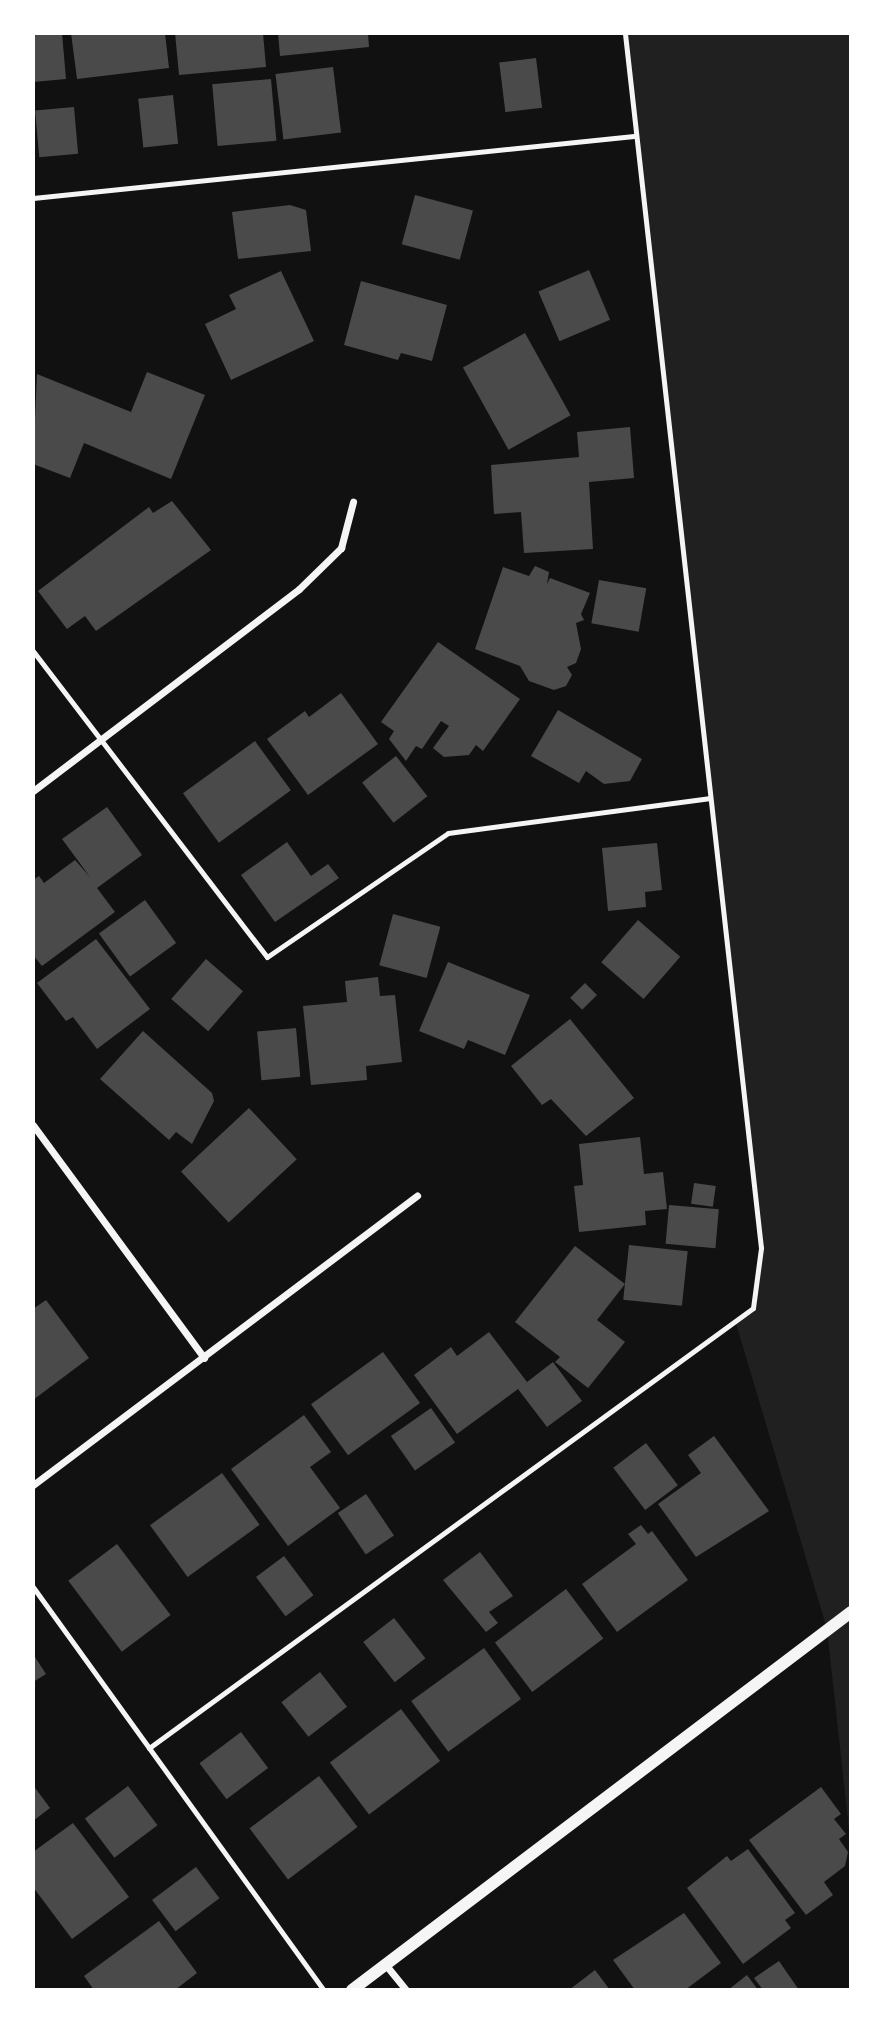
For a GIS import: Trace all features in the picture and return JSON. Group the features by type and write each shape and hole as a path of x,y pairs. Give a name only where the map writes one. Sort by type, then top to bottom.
{"street":[{"path":"33,791 299,589 341,548 354,502"},
{"path":"33,1125 204,1358"},
{"path":"33,1485 417,1196"},
{"path":"352,1990 851,1612"},
{"path":"385,1964 407,1990"}],"lane":[{"path":"149,1748 752,1308 761,1248 634,136 625,33"},
{"path":"33,198 634,136"},
{"path":"33,651 267,957 448,834 709,798"},
{"path":"33,1587 324,1990"}],"shaded area":[{"path":"625,33 851,33 851,1848 827,1629 735,1320 753,1308 761,1248"}],"building":[{"path":"33,33 62,33 66,79 33,82"},
{"path":"71,33 165,33 169,68 77,79"},
{"path":"175,33 263,33 266,67 179,75"},
{"path":"278,33 368,33 369,47 280,56"},
{"path":"536,58 542,108 505,112 499,63"},
{"path":"333,67 341,133 283,140 275,74"},
{"path":"271,79 276,141 218,146 212,84"},
{"path":"173,95 178,144 143,147 138,99"},
{"path":"74,107 78,154 39,157 35,110"},
{"path":"415,195 473,211 460,260 402,244"},
{"path":"290,205 306,210 311,251 238,259 232,212"},
{"path":"589,270 610,320 559,341 538,291"},
{"path":"281,271 314,341 231,380 205,324 236,309 229,295"},
{"path":"361,281 447,305 432,361 401,353 398,360 344,345"},
{"path":"525,333 571,415 508,450 463,367"},
{"path":"147,372 205,395 171,479 84,443 70,478 33,464 37,374 131,412"},
{"path":"630,427 634,478 589,482 593,549 524,553 521,512 494,514 491,465 579,457 577,432"},
{"path":"172,501 211,550 96,631 85,616 67,629 38,591 149,507 153,513"},
{"path":"535,566 549,572 547,584 550,578 590,593 581,614 584,620 576,623 581,649 576,663 567,667 572,675 566,686 554,690 529,681 520,666 475,649 503,567 529,576"},
{"path":"599,580 646,588 639,632 591,623"},
{"path":"438,642 520,699 483,751 476,745 469,755 444,757 433,748 449,726 441,721 422,749 416,746 406,761 389,739 394,731 381,722"},
{"path":"341,693 378,744 308,795 267,739 305,711 309,717"},
{"path":"558,710 642,759 630,781 604,784 586,771 579,783 531,756"},
{"path":"255,741 291,790 219,843 183,793"},
{"path":"396,756 427,796 394,823 362,782"},
{"path":"107,807 142,855 97,888 115,912 42,966 33,955 33,880 39,876 44,883 75,860 90,877 62,839"},
{"path":"287,842 311,876 328,864 339,878 275,922 241,875"},
{"path":"657,843 662,890 645,892 646,907 608,911 602,848"},
{"path":"145,900 176,943 130,976 99,934"},
{"path":"393,914 440,927 427,978 379,965"},
{"path":"638,920 680,957 644,999 601,962"},
{"path":"96,939 150,1009 97,1049 73,1017 66,1021 37,983"},
{"path":"206,959 243,991 208,1031 171,999"},
{"path":"448,962 530,995 505,1055 468,1040 464,1049 419,1031"},
{"path":"378,977 380,996 395,995 402,1062 366,1066 367,1080 311,1085 303,1006 347,1002 345,981"},
{"path":"585,983 597,995 582,1010 570,998"},
{"path":"570,1019 634,1098 586,1136 551,1099 542,1105 511,1066"},
{"path":"296,1028 300,1077 261,1080 257,1031"},
{"path":"143,1031 212,1093 214,1101 192,1144 176,1132 169,1140 100,1079"},
{"path":"249,1108 297,1159 229,1223 181,1171"},
{"path":"640,1137 644,1174 663,1172 667,1209 645,1211 646,1225 579,1232 574,1186 583,1185 579,1144"},
{"path":"694,1183 716,1186 713,1207 691,1204"},
{"path":"669,1205 719,1209 715,1248 666,1244"},
{"path":"629,1245 688,1251 682,1306 623,1300"},
{"path":"575,1246 625,1284 597,1320 625,1342 588,1388 555,1362 560,1357 515,1322"},
{"path":"46,1300 89,1358 33,1400 33,1309"},
{"path":"489,1332 527,1382 553,1362 582,1401 547,1427 518,1389 457,1434 414,1375 451,1347 457,1356"},
{"path":"383,1352 420,1403 348,1455 311,1404"},
{"path":"431,1408 455,1442 415,1471 391,1436"},
{"path":"304,1415 331,1452 310,1467 340,1508 288,1546 231,1469"},
{"path":"714,1436 769,1511 696,1557 658,1504 701,1473 688,1455"},
{"path":"646,1443 678,1485 645,1510 613,1468"},
{"path":"222,1473 260,1525 188,1577 150,1525"},
{"path":"366,1494 394,1535 366,1554 338,1513"},
{"path":"641,1525 648,1534 652,1531 688,1580 617,1632 582,1584 636,1544 628,1534"},
{"path":"117,1544 171,1615 122,1652 68,1581"},
{"path":"480,1552 513,1596 489,1612 498,1623 486,1632 443,1580"},
{"path":"284,1556 313,1595 286,1616 256,1577"},
{"path":"566,1589 603,1639 532,1692 495,1643"},
{"path":"394,1618 425,1658 395,1682 363,1642"},
{"path":"484,1648 521,1699 448,1752 411,1701"},
{"path":"33,1654 46,1674 33,1682"},
{"path":"320,1672 347,1707 308,1737 281,1702"},
{"path":"401,1709 440,1761 369,1814 330,1763"},
{"path":"241,1732 268,1768 227,1799 199,1763"},
{"path":"319,1776 358,1827 288,1879 250,1828"},
{"path":"33,1785 50,1808 33,1821"},
{"path":"128,1786 157,1825 114,1858 85,1818"},
{"path":"821,1787 841,1814 834,1819 846,1834 839,1839 848,1852 845,1866 824,1882 833,1895 806,1915 749,1840"},
{"path":"73,1823 129,1897 72,1939 33,1887 33,1852"},
{"path":"748,1849 795,1913 785,1920 791,1928 743,1964 687,1888 727,1856 731,1861"},
{"path":"196,1867 219,1898 176,1931 152,1900"},
{"path":"684,1913 721,1963 685,1990 635,1990 613,1960"},
{"path":"159,1921 197,1973 175,1990 94,1990 84,1976"},
{"path":"779,1961 799,1990 763,1990 754,1978"},
{"path":"595,1970 610,1990 569,1990"},
{"path":"747,1975 758,1990 728,1990"}]}
